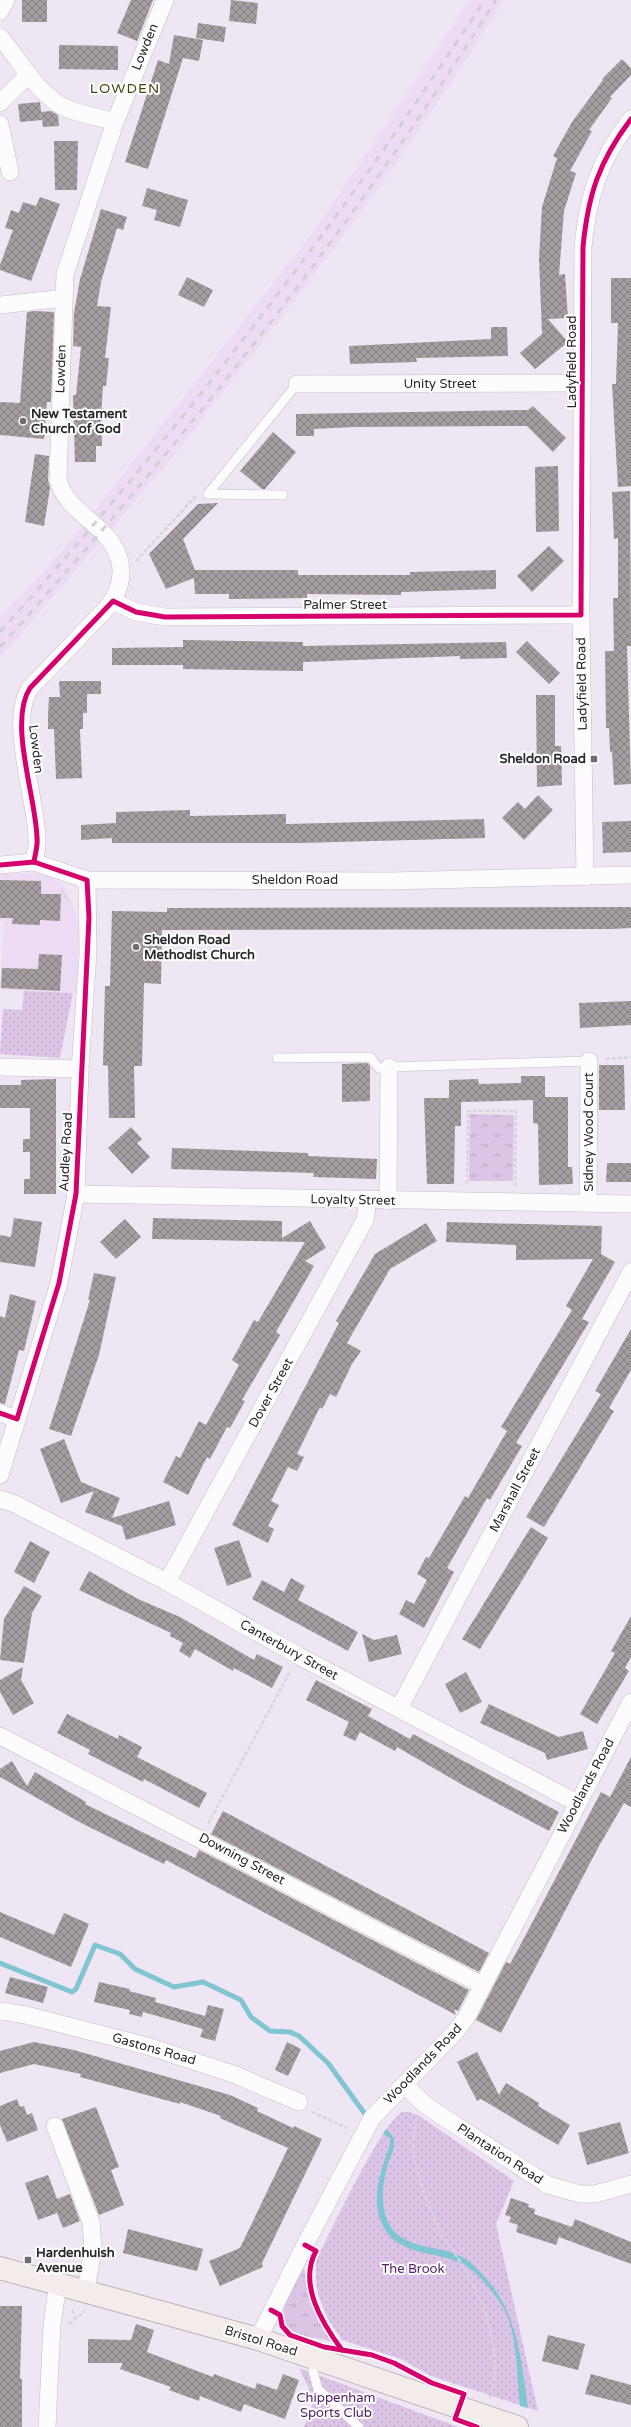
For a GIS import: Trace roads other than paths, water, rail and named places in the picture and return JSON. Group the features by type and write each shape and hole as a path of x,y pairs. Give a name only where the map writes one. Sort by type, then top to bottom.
{"main road":[{"name":"Bristol Road","path":"0,2268 86,2290 258,2339 517,2427"}],"street":[{"path":"0,11 6,0"},
{"name":"Lowden","path":"34,862 37,839 22,734 23,701 30,688 112,601 121,577 119,559 110,538 64,494 58,480 66,270 115,122 165,0"},
{"path":"0,37 29,74 56,102 65,108 115,122"},
{"path":"0,103 29,74"},
{"name":"Ladyfield Road","path":"585,877 581,615 583,247 586,213 598,172 617,138 631,119"},
{"path":"0,124 10,172"},
{"path":"0,305 64,298"},
{"name":"Unity Street","path":"297,384 583,383"},
{"name":"Palmer Street","path":"112,601 136,612 165,617 581,615"},
{"path":"0,865 34,862"},
{"name":"Sheldon Road","path":"34,862 87,880 391,881 631,875"},
{"name":"Audley Road","path":"0,1475 59,1283 76,1194 80,1069 88,953 87,880"},
{"name":"Sidney Wood Court","path":"588,1203 589,1061"},
{"path":"0,1067 80,1069"},
{"path":"388,1201 389,1069"},
{"name":"Loyalty Street","path":"76,1194 368,1201 631,1204"},
{"name":"Dover Street","path":"167,1582 365,1220 368,1201"},
{"name":"Marshall Street","path":"399,1708 631,1272"},
{"path":"0,1413 17,1418"},
{"name":"Canterbury Street","path":"0,1499 15,1504 167,1582 299,1656 577,1803"},
{"name":"Woodlands Road","path":"258,2339 372,2118 456,2031 466,2018 631,1702"},
{"name":"Downing Street","path":"0,1736 201,1838 482,1985"},
{"name":"Gastons Road","path":"2,2011 147,2046 233,2074 299,2102"},
{"name":"Plantation Road","path":"405,2085 425,2105 548,2185 580,2194 595,2194 631,2184"},
{"path":"55,2126 91,2222 93,2249 86,2290"},
{"path":"46,2427 52,2324 58,2283"}],"lane":[{"path":"283,495 208,494 297,384"},
{"path":"277,1058 370,1057 379,1068 389,1069 589,1061"},
{"path":"316,2358 313,2372 318,2389 359,2427"}],"water":[{"path":"386,2129 394,2141 383,2187 384,2210 389,2224 394,2231 408,2241 455,2253 479,2270 494,2288 511,2320 516,2336 528,2408 520,2406 513,2336 507,2315 493,2293 481,2278 468,2267 451,2259 406,2247 397,2242 388,2234 382,2224 377,2208 377,2192 380,2175 390,2143 390,2138 383,2134"}],"waterway":[{"path":"0,1963 72,1992 76,1989 95,1945 120,1954 135,1969 174,1987 203,1982 241,2000 251,2017 270,2031 290,2032 299,2036 328,2063 365,2114"}],"railway":[{"path":"0,632 90,529 178,423 262,315 344,205 433,78 485,0"},
{"path":"0,647 133,493 262,334 383,170 496,0"}],"place":[{"name":"New Testament Church of God","path":"23,421"},
{"name":"Sheldon Road","path":"594,759"},
{"name":"Sheldon Road Methodist Church","path":"136,947"},
{"name":"Hardenhuish Avenue","path":"28,2260"}],"district":[{"name":"LOWDEN","path":"125,88"}],"park label":[{"name":"The Brook","path":"413,2269"},
{"name":"Chippenham Sports Club","path":"336,2406"}]}
